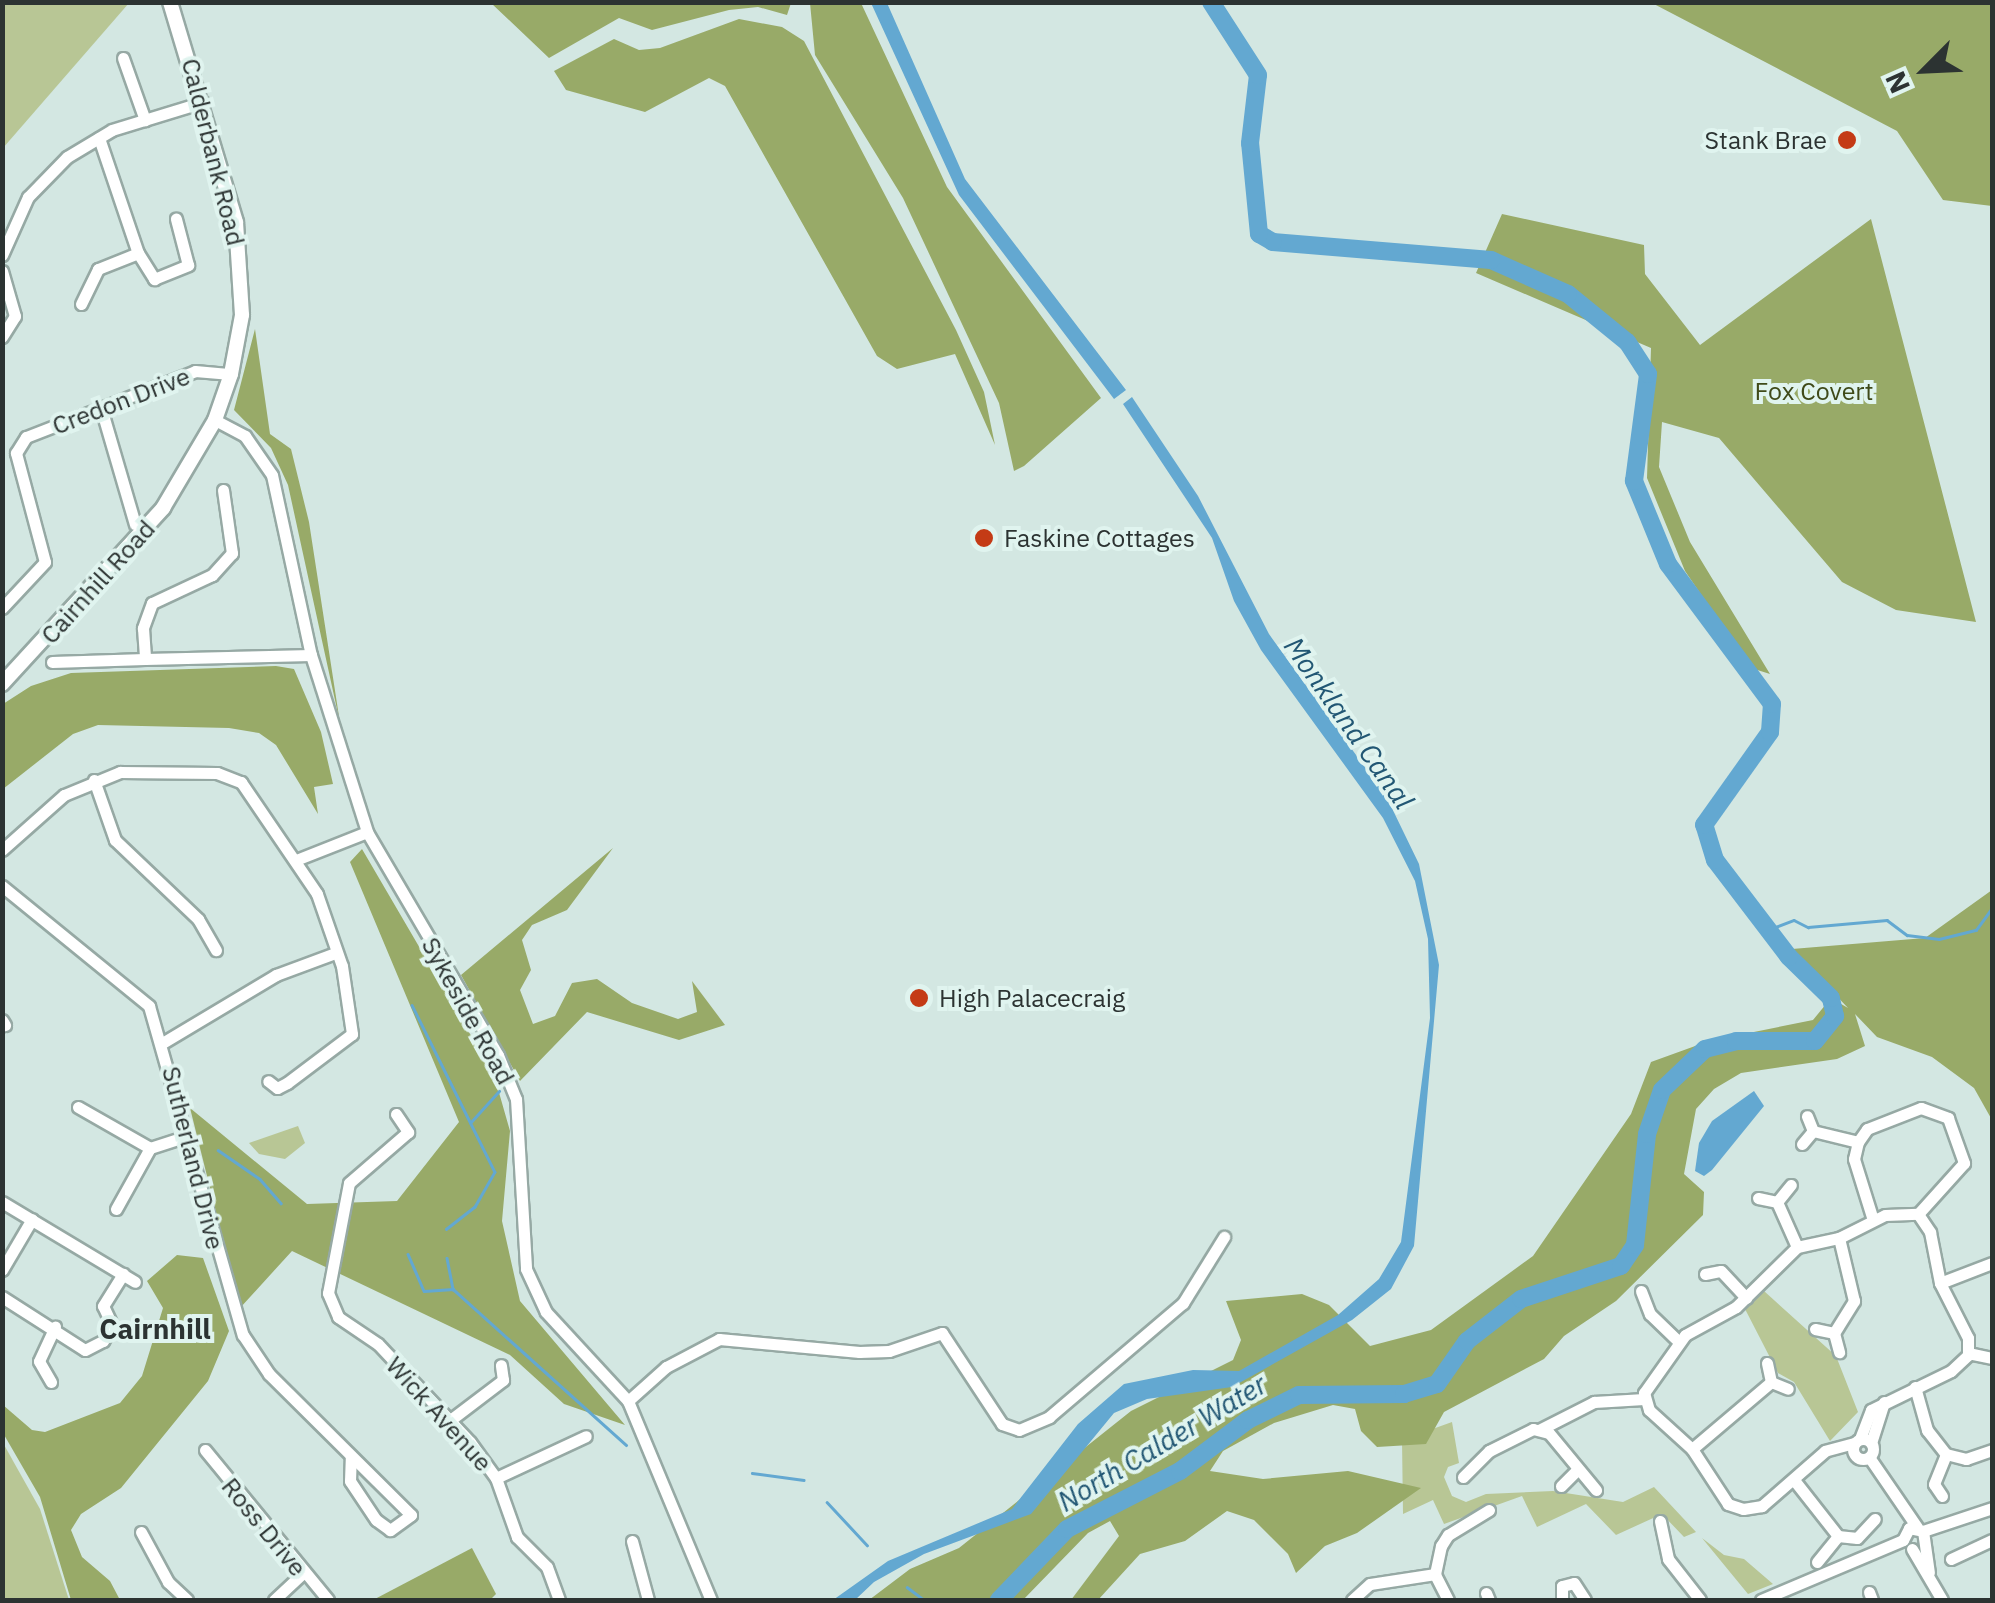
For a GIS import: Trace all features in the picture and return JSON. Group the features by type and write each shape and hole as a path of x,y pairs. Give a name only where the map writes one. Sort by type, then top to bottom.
{"main road":[{"name":"Calderbank Road","path":"170,2 204,102 236,222 243,278 231,374 215,420"},
{"name":"Cairnhill Road","path":"2,684 135,546 215,420"}],"street":[{"path":"123,58 145,120"},
{"path":"2,255 28,197 66,158 99,138 204,102"},
{"path":"99,138 138,253 154,279 188,266 176,219"},
{"path":"81,304 98,269 138,253"},
{"path":"2,271 15,316 2,336"},
{"name":"Credon Drive","path":"2,608 45,562 16,453 26,437 195,372 231,374"},
{"path":"100,408 135,524"},
{"name":"Sykeside Road","path":"215,420 245,436 272,475 311,654 367,832 498,1055 516,1099 519,1238 538,1298 628,1401 711,1600"},
{"path":"145,659 144,628 152,603 212,575 232,552 223,490"},
{"path":"52,662 311,654"},
{"path":"2,850 64,795 94,780 120,772 234,778 296,860 316,894 352,1034 287,1083 276,1088 268,1081"},
{"path":"94,780 115,840 198,919 216,950"},
{"path":"296,860 367,832"},
{"name":"Sutherland Drive","path":"2,886 148,1006 164,1042 243,1335 269,1374 412,1515 390,1530 376,1520 350,1481 351,1456"},
{"path":"164,1042 276,975 334,953"},
{"path":"78,1108 150,1148"},
{"path":"1644,1399 1649,1380 1679,1342 1746,1298 1797,1247 1840,1238 1872,1220 1918,1214 1964,1163 1948,1118 1921,1108 1867,1129 1858,1142 1854,1159 1872,1220"},
{"name":"Wick Avenue","path":"396,1114 408,1132 350,1183 328,1293 338,1317 378,1344 496,1478 517,1537 547,1567 559,1600"},
{"path":"1807,1116 1812,1131"},
{"path":"1812,1131 1858,1142"},
{"path":"1802,1144 1812,1131"},
{"path":"116,1210 150,1148 187,1136"},
{"path":"1777,1202 1791,1186"},
{"path":"1758,1198 1777,1202"},
{"path":"2,1202 135,1282"},
{"path":"1777,1202 1797,1247"},
{"path":"1463,1478 1488,1451 1594,1402 1644,1399 1692,1449 1736,1508 1757,1508 1820,1454 1860,1445 1884,1402 1958,1366 1968,1353 1968,1338 1940,1283 1930,1232 1918,1214"},
{"path":"2,1270 32,1219"},
{"path":"628,1401 666,1367 719,1339 859,1352 889,1351 942,1334 1002,1424 1019,1430 1050,1418 1182,1304 1224,1237"},
{"path":"1840,1238 1854,1301 1834,1333 1840,1352"},
{"path":"1940,1283 1992,1264"},
{"path":"1705,1274 1721,1271 1746,1298"},
{"path":"2,1297 55,1327 77,1350 102,1342 112,1325 104,1306 123,1274"},
{"path":"1641,1292 1650,1314 1679,1342"},
{"path":"51,1382 39,1361 55,1327"},
{"path":"1815,1330 1834,1333"},
{"path":"1968,1353 1992,1358"},
{"path":"1767,1363 1770,1382"},
{"path":"449,1421 500,1383 501,1365"},
{"path":"1692,1449 1770,1382"},
{"path":"1770,1382 1788,1389"},
{"path":"1915,1388 1927,1430 1946,1454 1966,1459 1992,1450"},
{"path":"1539,1430 1549,1433 1596,1490"},
{"path":"496,1478 586,1436"},
{"path":"1860,1445 1900,1506 1942,1600"},
{"name":"Ross Drive","path":"205,1450 301,1574 328,1600"},
{"path":"1934,1484 1946,1454"},
{"path":"1561,1486 1576,1470"},
{"path":"1794,1480 1838,1536 1857,1538 1875,1519"},
{"path":"1917,1488 1934,1484"},
{"path":"1934,1484 1942,1496"},
{"path":"1761,1600 1992,1508"},
{"path":"1448,1600 1435,1574 1448,1534 1489,1510"},
{"path":"1660,1521 1668,1559 1700,1600"},
{"path":"141,1532 168,1582 187,1600"},
{"path":"1817,1562 1838,1536"},
{"path":"1951,1560 1992,1540"},
{"path":"632,1541 648,1600"},
{"path":"274,1600 301,1574"},
{"path":"1352,1600 1370,1584 1435,1574"},
{"path":"1562,1600 1562,1586 1574,1583 1585,1600"}],"green space":[{"path":"2,3 129,3 3,148"},
{"path":"491,3 791,3 787,15 758,7 729,10 652,30 619,18 549,58"},
{"path":"810,3 861,3 947,187 1101,398 1014,471 999,403 903,198 815,55"},
{"path":"1652,3 1992,3 1992,206 1943,200 1897,131"},
{"path":"739,19 782,27 804,41 956,330 984,392 995,445 955,354 897,369 877,356 725,86 709,78 645,112 566,90 554,71 614,39 639,50 660,48"},
{"name":"Fox Covert","path":"1502,214 1644,245 1645,274 1700,345 1871,219 1976,622 1896,610 1842,582 1719,438 1662,422 1659,467 1690,542 1770,674 1751,668 1685,571 1647,478 1651,348 1476,273"},
{"path":"255,329 270,434 291,449 309,522 340,723 288,485 271,448 234,410"},
{"path":"276,666 294,669 321,732 333,784 314,787 318,814 276,745 259,733 229,728 98,725 73,734 3,789 3,704 31,686 71,673"},
{"path":"613,848 567,910 532,925 522,940 531,970 520,990 533,1024 555,1016 572,983 597,979 632,1003 678,1019 697,1012 692,981 725,1025 679,1040 587,1012 520,1081 461,975"},
{"path":"362,849 494,1075 510,1131 502,1221 520,1301 625,1425 564,1404 510,1355 292,1251 240,1308 190,1108 307,1204 397,1201 459,1122 350,862"},
{"path":"1992,890 1992,1120 1974,1088 1932,1057 1877,1037 1855,1014 1865,1046 1837,1059 1741,1073 1714,1089 1696,1109 1684,1174 1704,1192 1703,1215 1616,1301 1564,1336 1544,1359 1444,1412 1426,1444 1377,1447 1361,1431 1355,1409 1333,1405 1274,1423 1223,1451 1210,1471 1263,1479 1348,1471 1421,1488 1357,1533 1325,1546 1296,1573 1288,1554 1254,1520 1227,1511 1185,1541 1140,1554 1098,1600 1071,1600 1119,1536 1110,1521 1088,1533 1023,1600 869,1600 910,1569 959,1548 1131,1411 1233,1360 1241,1340 1226,1301 1302,1294 1329,1305 1370,1346 1431,1330 1533,1256 1631,1114 1651,1062 1709,1041 1813,1020 1831,998 1848,1008 1792,949 1925,938"},
{"path":"298,1126 305,1143 285,1159 259,1154 249,1143"},
{"path":"177,1255 203,1258 229,1331 208,1381 121,1488 81,1514 71,1530 82,1557 110,1581 120,1600 71,1600 40,1497 3,1433 3,1405 32,1430 45,1432 120,1403 142,1376 163,1308 147,1281"},
{"path":"1764,1291 1836,1356 1858,1412 1830,1441 1794,1382 1778,1373 1745,1309"},
{"path":"1452,1422 1459,1463 1448,1467 1444,1477 1452,1496 1466,1502 1486,1494 1553,1491 1623,1502 1654,1487 1696,1532 1684,1537 1662,1514 1616,1535 1586,1504 1537,1527 1522,1496 1444,1524 1433,1500 1403,1514 1402,1440"},
{"path":"3,1443 40,1509 69,1600 3,1600"},
{"path":"1702,1538 1724,1555 1744,1559 1773,1584 1748,1594"},
{"path":"472,1548 496,1594 490,1600 373,1600"}],"water":[{"path":"871,3 887,3 965,179 1126,390 1114,399 959,195"},
{"path":"1132,397 1198,496 1269,634 1387,798 1419,864 1439,965 1414,1246 1391,1289 1352,1320 1232,1387 1147,1399 1114,1413 1031,1514 924,1554 874,1582 855,1600 833,1600 888,1561 1012,1509 1078,1424 1124,1384 1193,1370 1239,1371 1338,1315 1379,1279 1401,1242 1430,1018 1428,939 1415,881 1383,818 1261,650 1234,601 1212,538 1123,404"},
{"path":"1754,1091 1764,1106 1712,1170 1704,1176 1695,1171 1699,1143 1712,1121"}],"waterway":[{"name":"North Calder Water","path":"999,1600 1067,1529 1180,1471 1248,1420 1299,1395 1404,1394 1437,1384 1467,1341 1521,1299 1621,1266 1635,1245 1647,1134 1662,1090 1705,1049 1736,1041 1815,1041 1835,1016 1831,998 1789,957 1715,860 1704,825 1770,732 1772,704 1668,564 1634,481 1648,374 1627,342 1568,294 1491,260 1273,242 1259,234 1250,143 1258,75 1211,2"},
{"path":"1773,928 1794,920 1808,927 1887,920 1907,935 1939,939 1976,930 1992,908"},
{"path":"412,1005 495,1172 475,1207 447,1229"},
{"path":"470,1123 499,1091"},
{"path":"218,1150 260,1179 281,1203"},
{"path":"408,1254 424,1291 453,1289 626,1445"},
{"path":"447,1258 453,1289"},
{"path":"752,1473 804,1480"},
{"path":"827,1502 867,1545"},
{"path":"907,1587 924,1600"}],"place":[{"name":"Stank Brae","path":"1847,140"},
{"name":"Faskine Cottages","path":"984,538"},
{"name":"High Palacecraig","path":"919,998"}],"district":[{"name":"Cairnhill","path":"155,1329"}],"water label":[{"name":"Monkland Canal","path":"1349,723"}]}
